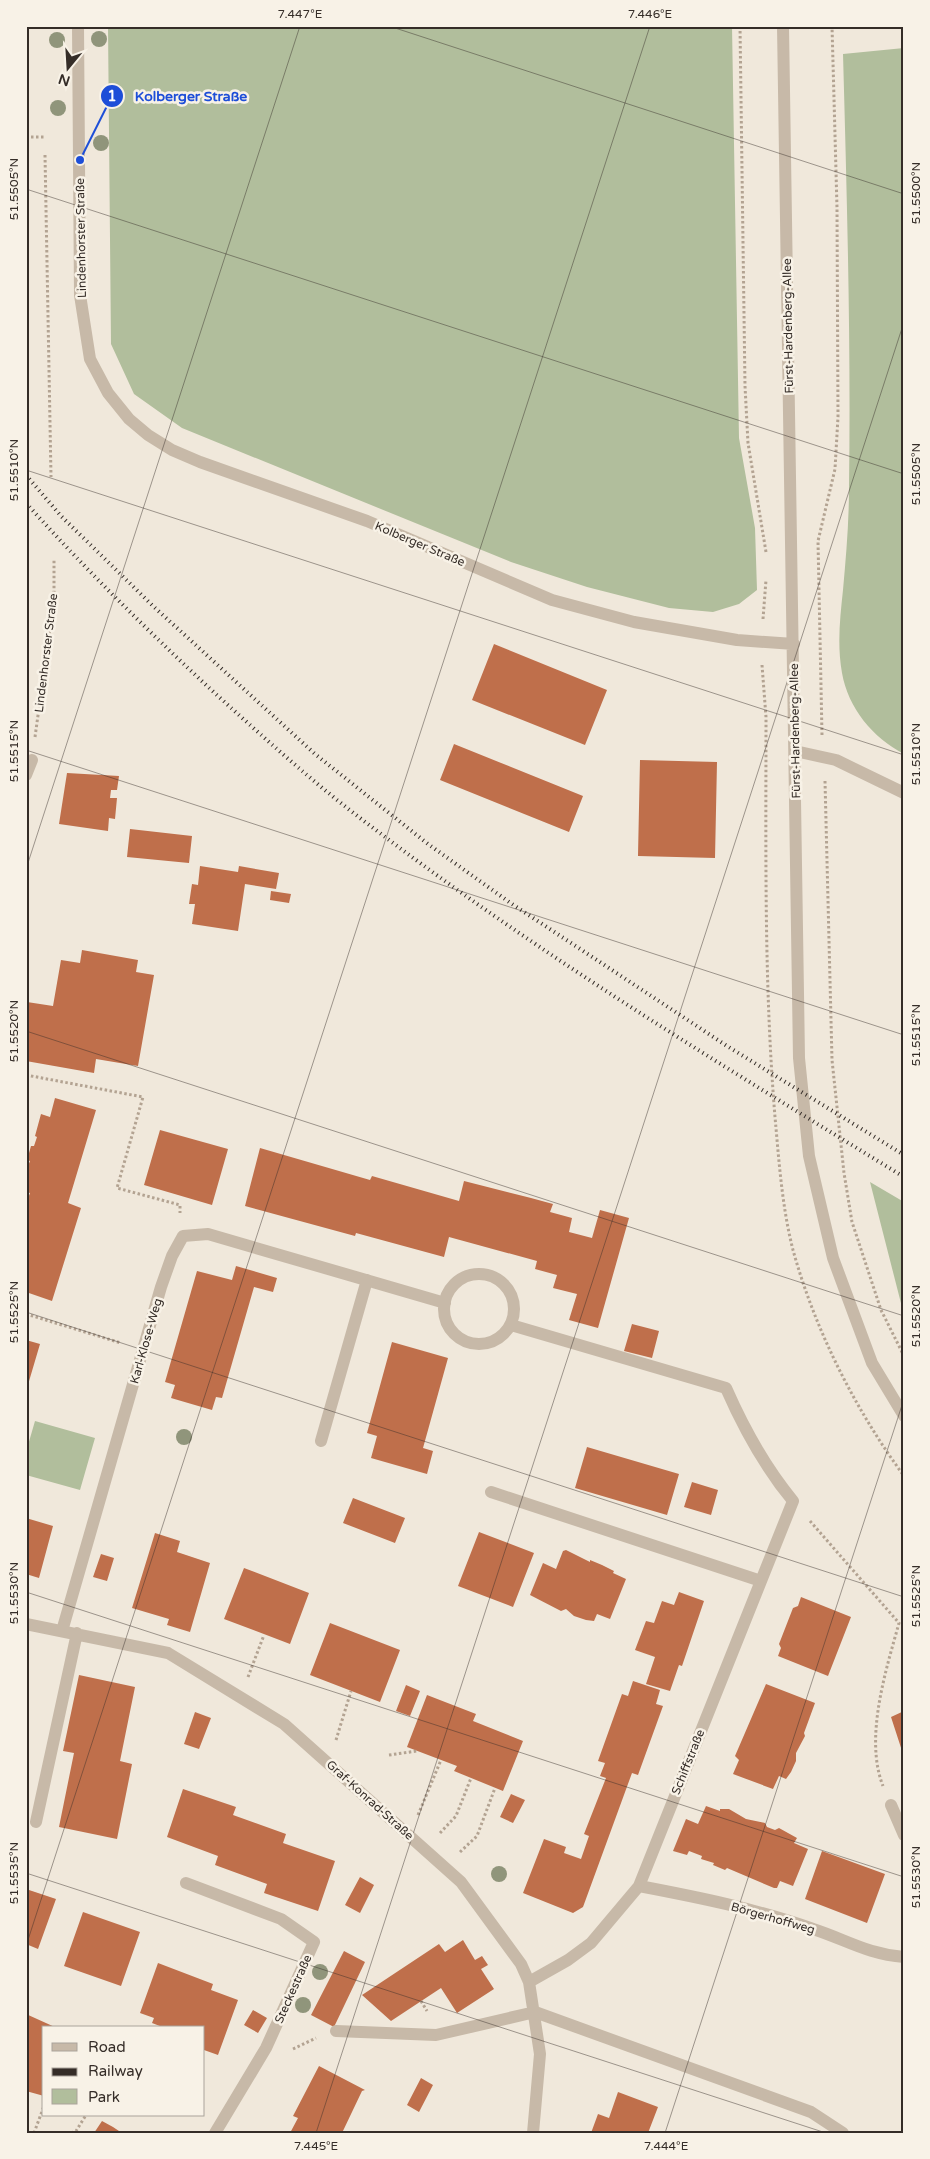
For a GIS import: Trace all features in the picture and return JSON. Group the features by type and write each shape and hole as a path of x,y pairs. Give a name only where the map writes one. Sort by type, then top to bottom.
{"street":[{"name":"Lindenhorster Straße","path":"78,26 80,295 90,359"},
{"name":"Fürst-Hardenberg-Allee","path":"784,26 799,1058 809,1156 833,1258 872,1363 904,1416"},
{"name":"Kolberger Straße","path":"90,359 108,393 129,419 148,435 172,450 200,462 367,521 552,600 634,622 737,640 794,644"},
{"path":"795,751 836,760 904,793"},
{"path":"26,774 32,760"},
{"path":"182,1236 208,1234 445,1303"},
{"name":"Karl-Klose-Weg","path":"62,1631 172,1256 182,1236"},
{"path":"479,1274 491,1276 502,1281 514,1302 511,1325 505,1334 496,1341 474,1344 463,1341 448,1325 445,1303 448,1292 457,1282 467,1276 479,1274"},
{"path":"321,1441 367,1280"},
{"path":"511,1325 726,1388 752,1443 770,1472 793,1501"},
{"path":"491,1492 761,1581"},
{"name":"Schiffstraße","path":"529,1982 568,1960 591,1943 639,1886 793,1501"},
{"name":"Graf-Konrad-Straße","path":"26,1624 168,1653 284,1724 461,1882 521,1964 529,1982 540,2054 533,2133"},
{"path":"36,1822 77,1633"},
{"path":"891,1805 904,1835"},
{"name":"Steckestraße","path":"186,1883 281,1919 314,1942 266,2048 215,2133"},
{"name":"Börgerhoffweg","path":"639,1886 754,1910 814,1929 870,1952 904,1957"},
{"path":"336,2031 436,2035 535,2012 811,2112 843,2133"}],"path":[{"path":"740,26 745,386 748,443 766,559"},
{"path":"822,732 818,541 835,468 838,417 837,208 832,26"},
{"path":"26,137 45,137"},
{"path":"45,155 52,477"},
{"name":"Lindenhorster Straße","path":"32,760 54,600 54,560"},
{"path":"763,606 766,574"},
{"path":"825,781 832,1060 844,1173 852,1222 860,1248 881,1310 904,1356"},
{"path":"26,1075 143,1097 117,1188 180,1205 182,1236"},
{"path":"26,1314 144,1349"},
{"path":"793,1501 899,1623 885,1672 875,1736 880,1778 891,1805"},
{"path":"247,1680 264,1635"},
{"path":"332,1747 336,1741 352,1690"},
{"path":"388,1755 417,1751"},
{"path":"416,1818 441,1760"},
{"path":"436,1837 456,1816 471,1778"},
{"path":"456,1856 476,1836 494,1788"},
{"path":"34,2133 42,2111"},
{"path":"72,2133 76,2132 85,2116"}],"green space":[{"path":"108,26 732,26 739,438 755,528 757,590 739,604 713,612 669,608 587,587 511,562 182,428 134,394 111,344"},
{"path":"904,48 904,754 872,731 856,710 845,686 840,663 839,642 849,501 848,271 843,54"},
{"path":"870,1182 904,1202 904,1315"},
{"path":"35,1421 95,1438 80,1490 26,1475 26,1452"}],"building":[{"path":"494,644 607,690 585,745 472,700"},
{"path":"454,744 583,796 569,832 440,780"},
{"path":"640,760 717,762 715,858 638,856"},
{"path":"67,773 119,776 117,790 111,790 110,798 117,798 115,819 109,818 108,831 59,824"},
{"path":"130,829 192,836 189,863 127,857"},
{"path":"200,866 238,872 239,866 279,873 276,889 245,884 238,931 192,924 195,904 189,904 192,884 198,885"},
{"path":"271,891 291,894 289,903 270,900"},
{"path":"82,950 138,960 136,972 154,975 138,1066 96,1059 94,1073 26,1061 27,1002 53,1006 61,960 80,963"},
{"path":"55,1098 96,1110 68,1203 81,1208 52,1301 26,1292 26,1218 29,1210 26,1209 26,1204 30,1193 26,1192 26,1171 30,1161 27,1160 31,1146 34,1146 37,1137 35,1136 41,1114 50,1117"},
{"path":"160,1130 228,1149 212,1205 144,1185"},
{"path":"260,1148 370,1180 372,1176 459,1201 464,1181 531,1198 553,1204 550,1212 572,1218 569,1232 592,1238 600,1210 629,1218 598,1328 569,1320 577,1294 553,1288 557,1275 535,1269 537,1261 449,1237 444,1257 356,1233 355,1236 245,1206"},
{"path":"236,1266 277,1278 273,1292 254,1287 222,1398 216,1397 212,1410 171,1398 175,1385 165,1382 197,1271 232,1280"},
{"path":"632,1324 659,1331 652,1358 624,1351"},
{"path":"26,1340 40,1344 27,1388 26,1387"},
{"path":"392,1342 448,1358 423,1448 433,1451 427,1474 371,1458 377,1436 367,1433"},
{"path":"587,1447 679,1474 667,1515 575,1488"},
{"path":"692,1482 718,1490 711,1515 684,1507"},
{"path":"353,1498 405,1518 395,1543 343,1523"},
{"path":"26,1518 53,1526 39,1578 26,1574"},
{"path":"479,1532 534,1553 513,1607 458,1586"},
{"path":"155,1533 180,1541 177,1552 210,1563 190,1632 167,1625 169,1619 132,1608"},
{"path":"566,1550 590,1562 590,1560 602,1565 626,1579 610,1619 597,1614 594,1621 586,1620 574,1616 566,1609 561,1611 530,1595 543,1563 556,1569 563,1551"},
{"path":"101,1554 114,1558 107,1581 93,1577"},
{"path":"244,1568 309,1593 290,1644 224,1619"},
{"path":"679,1592 704,1601 682,1666 679,1665 670,1691 646,1684 655,1657 635,1650 646,1621 654,1623 662,1601 674,1605"},
{"path":"801,1597 851,1617 828,1676 778,1656 781,1648 779,1644 793,1608 798,1606"},
{"path":"330,1623 400,1650 380,1702 310,1675"},
{"path":"79,1675 135,1687 120,1761 132,1764 117,1839 59,1827 74,1753 63,1751"},
{"path":"633,1681 660,1690 656,1704 663,1706 638,1775 632,1773 583,1907 573,1913 523,1893 544,1839 566,1847 564,1853 581,1859 589,1836 584,1834 606,1778 600,1776 605,1763 598,1761 622,1694 628,1696"},
{"path":"766,1684 815,1703 804,1733 805,1736 796,1753 796,1761 791,1772 786,1779 779,1776 773,1789 733,1774 739,1760 735,1756"},
{"path":"406,1685 420,1691 410,1716 396,1711"},
{"path":"427,1695 476,1714 473,1721 523,1741 503,1791 454,1771 457,1766 407,1747"},
{"path":"904,1711 904,1757 891,1717"},
{"path":"195,1712 211,1718 199,1749 184,1744"},
{"path":"183,1789 236,1807 233,1815 286,1834 283,1843 335,1861 318,1911 264,1893 267,1884 215,1865 218,1856 167,1837"},
{"path":"511,1794 525,1800 513,1823 500,1817"},
{"path":"706,1806 720,1811 720,1809 729,1809 746,1819 765,1823 767,1827 775,1830 779,1828 797,1838 794,1843 808,1849 793,1886 780,1881 777,1888 774,1888 727,1868 725,1870 713,1865 714,1863 701,1859 702,1856 689,1851 687,1855 673,1851 686,1819 698,1824"},
{"path":"822,1851 885,1874 867,1923 805,1899"},
{"path":"360,1877 374,1885 360,1913 345,1905"},
{"path":"26,1889 56,1899 38,1949 26,1944"},
{"path":"83,1912 140,1932 121,1986 64,1966"},
{"path":"463,1940 475,1960 482,1956 488,1965 481,1969 494,1989 457,2013 441,1988 391,2021 362,1995 439,1944 445,1952"},
{"path":"344,1951 365,1962 334,2027 311,2015"},
{"path":"158,1963 213,1984 211,1990 238,2000 218,2055 205,2050 205,2026 160,2026 152,2023 154,2018 140,2013"},
{"path":"253,2010 267,2018 258,2033 244,2025"},
{"path":"26,2014 53,2026 42,2026 42,2095 26,2091"},
{"path":"319,2066 365,2090 362,2091 342,2133 290,2133 298,2118 293,2116"},
{"path":"421,2078 433,2085 419,2112 407,2105"},
{"path":"618,2092 658,2107 648,2133 591,2133 598,2114 609,2118"},
{"path":"102,2121 113,2127 122,2133 94,2133"}],"railway":[{"path":"26,475 61,516 153,606 315,754 428,844 512,904 727,1046 904,1155"},
{"path":"26,503 96,578 194,674 294,764 352,812 436,875 567,965 634,1009 904,1177"}],"place":[{"name":"Kolberger Straße","path":"80,160"}]}
